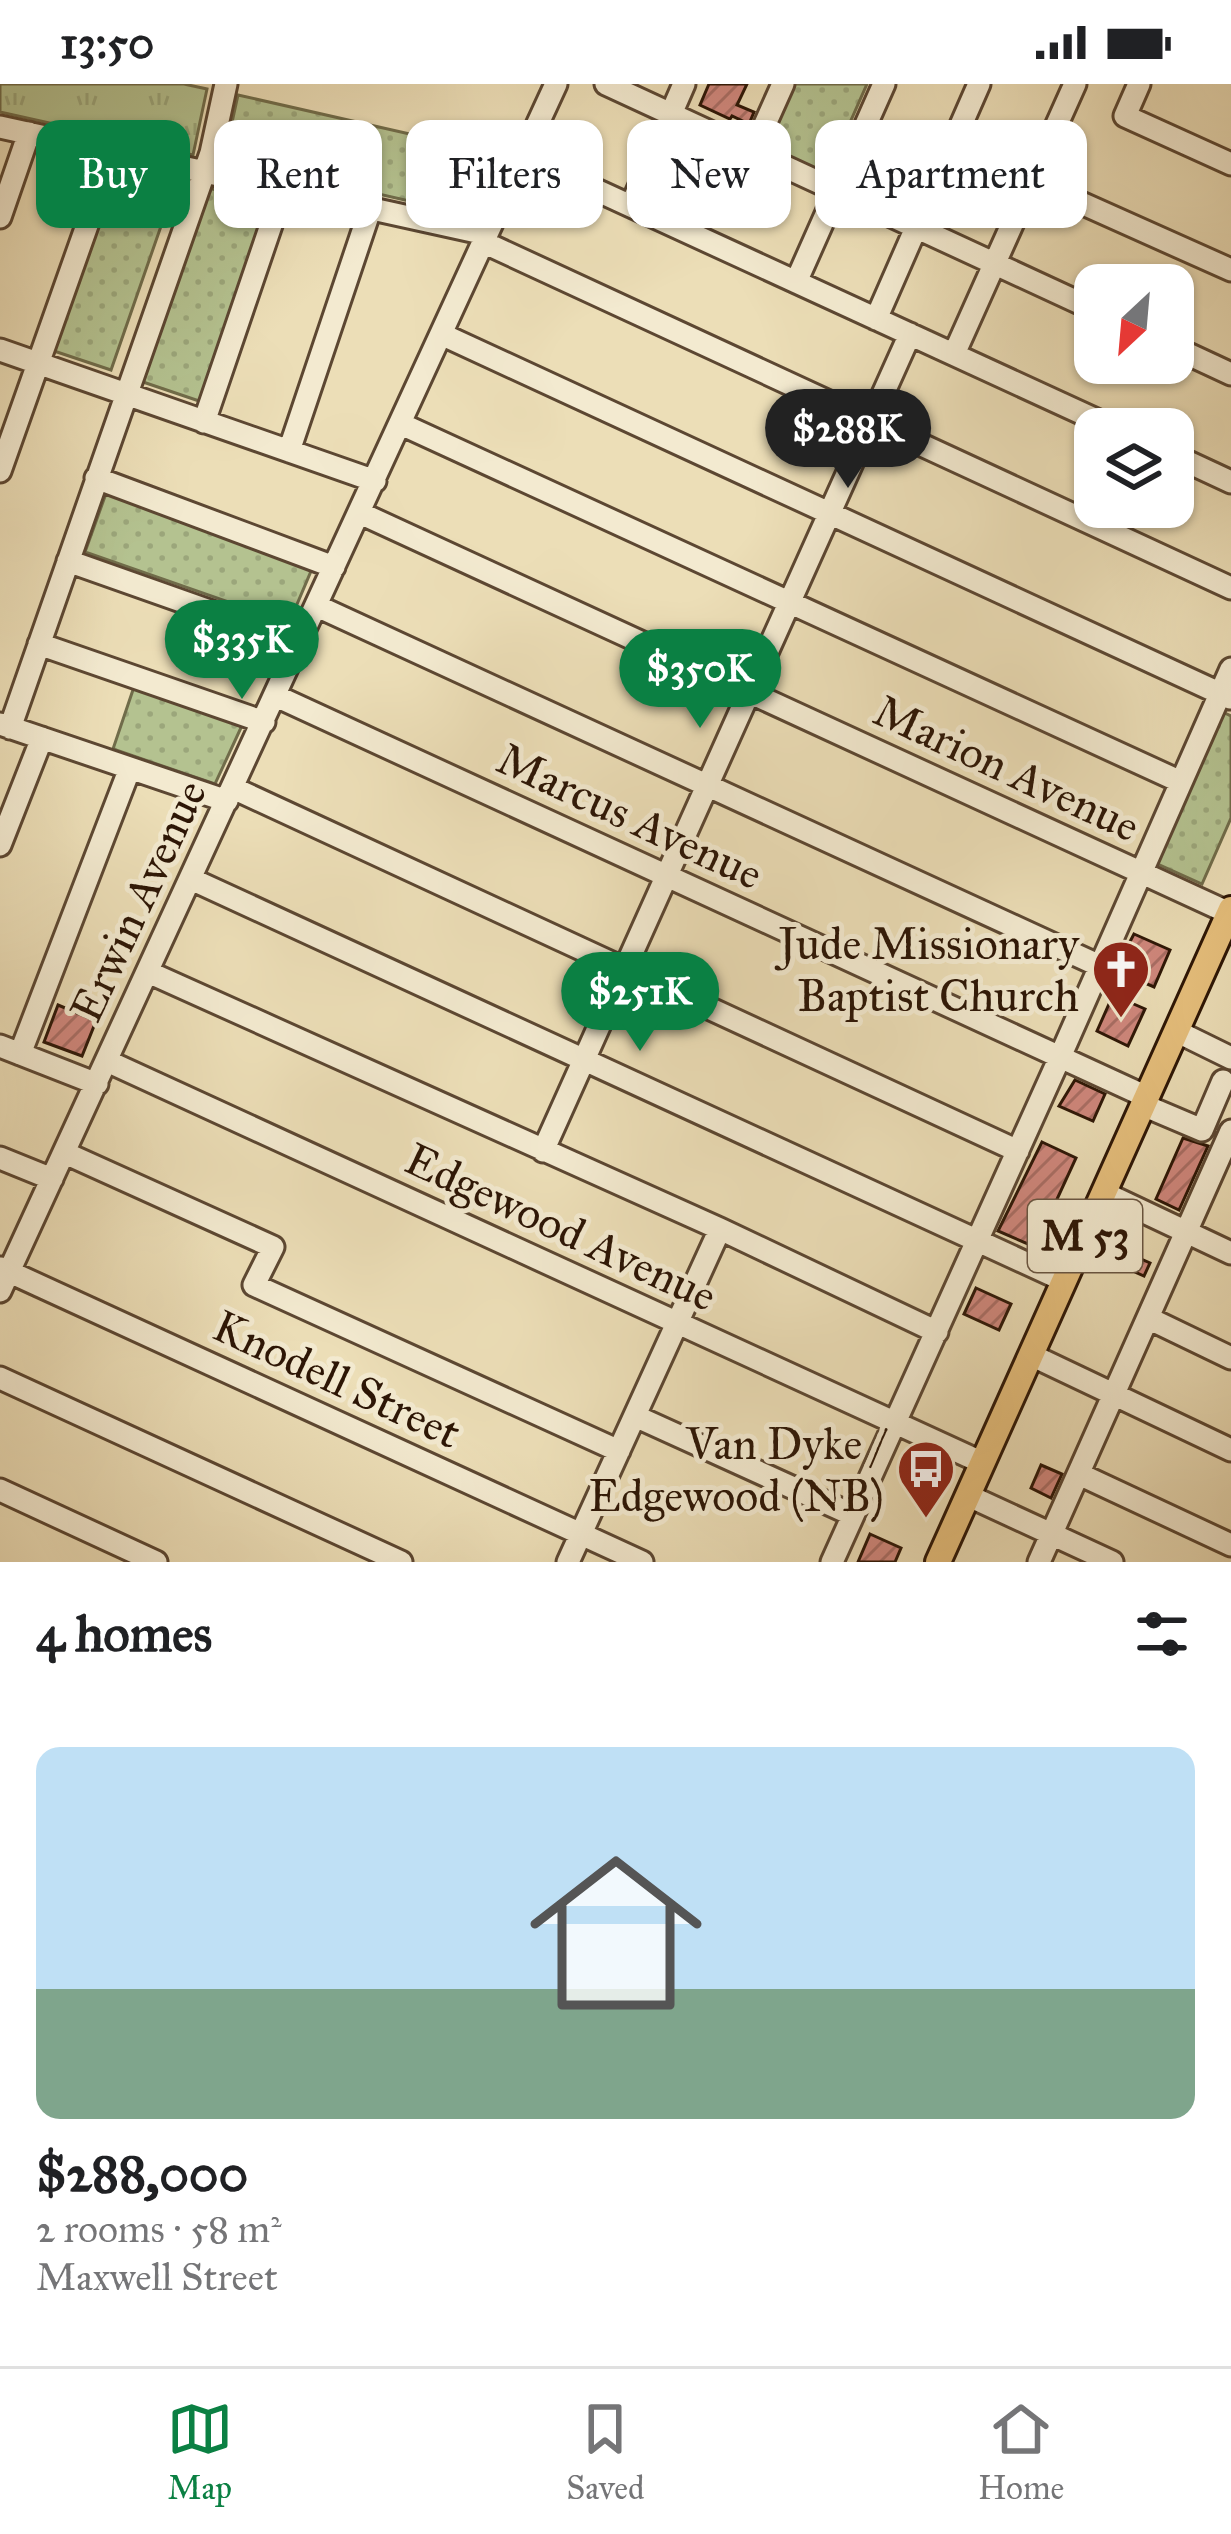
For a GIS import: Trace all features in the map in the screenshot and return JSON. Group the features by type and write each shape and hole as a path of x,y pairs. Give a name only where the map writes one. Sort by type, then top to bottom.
{"main road":[{"name":"M 53","path":"938,1562 1230,911"}],"street":[{"name":"Erwin Avenue","path":"540,120 556,84"},
{"path":"606,84 686,120"},
{"path":"668,120 684,84"},
{"path":"767,120 783,84"},
{"path":"868,120 884,84"},
{"path":"964,120 980,84"},
{"path":"1059,120 1075,84"},
{"path":"1139,84 1125,116 1231,164"},
{"path":"221,85 211,153 39,644 5,726 130,768 230,794 625,969 1018,1151"},
{"path":"0,127 36,135"},
{"path":"0,217 29,133"},
{"path":"190,169 214,175"},
{"path":"1087,206 1231,270"},
{"path":"382,213 484,238 870,423 1231,588"},
{"path":"0,471 86,228"},
{"path":"204,422 271,228"},
{"path":"289,451 364,228"},
{"name":"Erwin Avenue","path":"3,1277 97,1084 489,228"},
{"path":"679,228 1074,410"},
{"path":"796,282 820,228"},
{"path":"876,319 915,228"},
{"path":"920,228 1074,300"},
{"path":"954,354 1011,228"},
{"path":"442,334 1225,696"},
{"path":"543,1150 910,334"},
{"path":"0,350 375,481"},
{"path":"1194,357 1231,374"},
{"path":"401,424 1181,782"},
{"path":"1194,465 1231,482"},
{"path":"96,478 334,567"},
{"name":"Marion Avenue","path":"360,513 1230,911"},
{"path":"68,561 300,644"},
{"path":"317,606 1100,966"},
{"path":"39,644 264,722"},
{"path":"832,1562 1181,782 1225,696 1231,669"},
{"name":"Marcus Avenue","path":"276,696 1060,1057 1202,1130 1223,1082"},
{"path":"0,845 42,738"},
{"path":"97,1084 10,1050 130,768"},
{"path":"191,879 1065,1281"},
{"path":"148,972 720,1229 937,1332"},
{"path":"1176,1031 1231,1058"},
{"name":"Edgewood Avenue","path":"107,1061 982,1463"},
{"path":"1040,1562 1228,1147"},
{"path":"64,1153 273,1247 254,1285 619,1451"},
{"path":"0,1158 52,1179"},
{"path":"1104,1193 1231,1253"},
{"path":"568,1562 720,1229"},
{"name":"Knodell Street","path":"3,1277 642,1562"},
{"path":"1148,1318 1231,1358"},
{"path":"1031,1355 1231,1450"},
{"path":"0,1378 401,1562"},
{"path":"634,1416 854,1515"},
{"path":"1079,1474 1231,1545"},
{"path":"0,1490 156,1562"},
{"path":"969,1496 1112,1562"}],"green space":[{"path":"0,84 184,84 207,89 193,155 190,120 36,120 0,112"},
{"path":"789,84 867,84 851,120 815,120 815,174 791,163 791,120 773,120"},
{"path":"238,95 348,120 233,120"},
{"path":"382,128 406,133 406,200 382,195"},
{"path":"209,188 214,189 214,228 264,228 205,403 143,382"},
{"path":"91,228 160,228 111,370 48,349"},
{"path":"108,488 314,564 289,623 85,552"},
{"path":"136,681 245,719 215,784 113,749"},
{"path":"1218,710 1231,716 1231,818 1202,884 1151,861"}],"building":[{"path":"709,84 747,84 737,105 754,112 751,120 730,119 700,105"},
{"path":"1134,934 1170,950 1154,987 1115,970"},
{"name":"Jude Missionary Baptist Church","path":"1113,995 1145,1009 1128,1046 1097,1031"},
{"path":"58,1005 96,1021 82,1056 44,1042"},
{"path":"1075,1080 1105,1094 1093,1121 1059,1106"},
{"path":"1183,1138 1208,1146 1179,1210 1156,1199"},
{"path":"1042,1142 1076,1158 1035,1247 998,1231"},
{"path":"1114,1247 1150,1263 1144,1276 1108,1260"},
{"path":"976,1288 1011,1304 999,1330 964,1314"},
{"path":"1041,1465 1062,1474 1051,1498 1031,1488"},
{"path":"870,1534 901,1548 895,1562 858,1562"}],"place":[{"name":"Jude Missionary Baptist Church","path":"1121,1020"},
{"name":"Van Dyke / Edgewood (NB)","path":"926,1520"}]}
